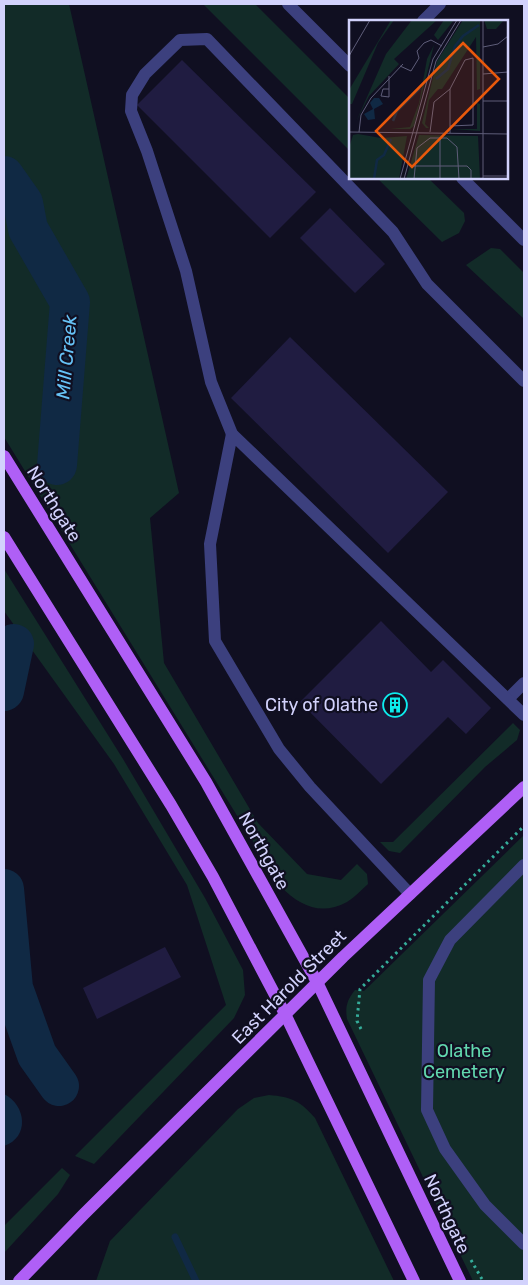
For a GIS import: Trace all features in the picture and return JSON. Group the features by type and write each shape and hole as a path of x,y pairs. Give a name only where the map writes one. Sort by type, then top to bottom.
{"main road":[{"name":"Northgate","path":"4,456 206,782 317,982 460,1281"},
{"path":"4,538 213,877 285,1014 414,1281"},
{"name":"East Harold Street","path":"19,1281 317,982 524,787"}],"street":[{"path":"288,4 349,65"},
{"path":"424,20 440,4"},
{"path":"524,381 427,284 393,232 206,39 180,40 145,74 132,95 131,111 147,151 186,271 211,382 232,434 524,715"},
{"path":"463,179 524,240"},
{"path":"232,434 210,544 215,641 278,749 310,787 410,894"},
{"path":"508,699 524,683"},
{"path":"524,866 450,940 429,980 427,1110 444,1149 485,1205 524,1244"}],"green space":[{"path":"4,4 69,4 179,493 150,518 164,663 258,823 307,874 341,880 357,864 367,874 368,884 350,900 337,906 328,908 311,907 288,894 281,887 4,437"},
{"path":"203,4 255,4 349,98 349,150"},
{"path":"378,179 429,179 464,213 465,221 459,233 442,242"},
{"path":"491,248 500,249 524,273 523,318 466,265"},
{"path":"4,569 123,759 205,898 243,970 245,995 234,1018 94,1164 75,1156 226,1005 187,885 114,764 4,611"},
{"path":"513,723 520,730 517,740 485,767 400,853 389,851 380,842 393,842"},
{"name":"Olathe Cemetery","path":"524,835 524,1281 473,1281 347,1019 346,1011 348,1000 355,990 364,991"},
{"path":"269,1095 295,1101 315,1118 394,1281 96,1281 110,1241 238,1109 254,1098"},
{"path":"62,1168 70,1175 58,1194 4,1253 4,1226"}],"water":[{"path":"4,1094 17,1106 21,1113 22,1121 18,1136 4,1146"}],"building":[{"path":"182,60 316,192 270,238 137,105"},
{"path":"330,208 385,264 355,293 300,238"},
{"path":"290,337 448,492 388,553 231,398"},
{"name":"City of Olathe","path":"381,621 431,672 443,660 491,708 466,734 448,717 381,784 300,702"},
{"path":"165,947 181,977 97,1019 83,988"}],"waterway":[{"name":"Mill Creek","path":"4,176 23,203 28,229 70,302 57,465"},
{"name":"Mill Creek","path":"4,691 14,644"},
{"name":"Mill Creek","path":"4,889 13,988 37,1055 59,1086"},
{"name":"Mill Creek","path":"175,1237 196,1281"}],"place":[{"name":"City of Olathe","path":"395,705"}]}
